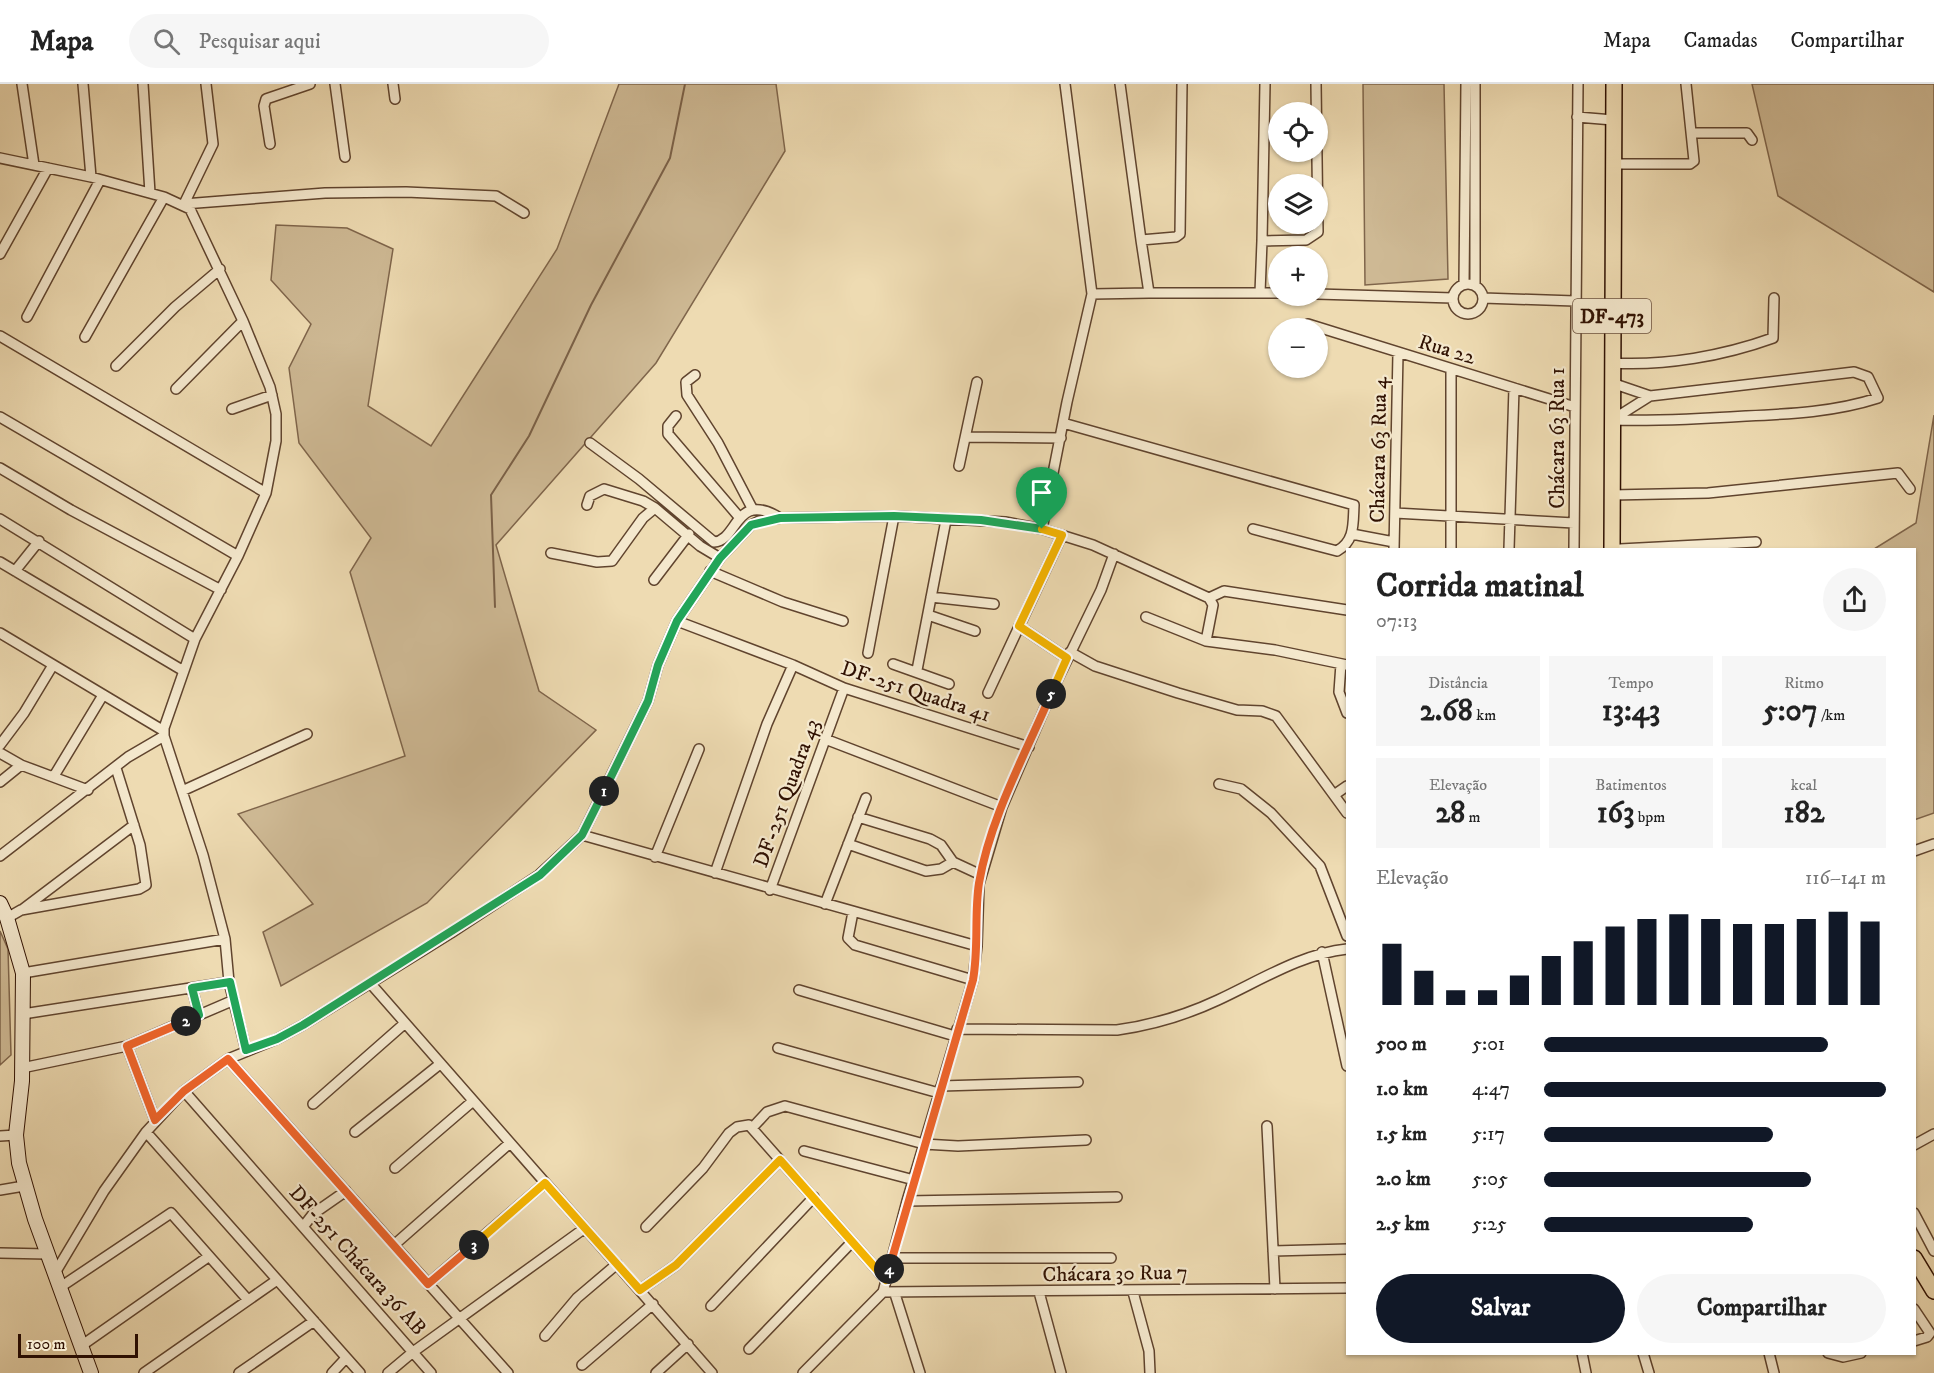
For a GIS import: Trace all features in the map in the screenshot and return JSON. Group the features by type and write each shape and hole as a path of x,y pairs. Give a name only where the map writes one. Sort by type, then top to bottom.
{"main road":[{"name":"DF-473","path":"1611,548 1614,84"},
{"path":"1916,1262 1927,1282"}],"street":[{"path":"22,84 34,165"},
{"path":"27,318 95,178 83,84"},
{"path":"143,84 150,193"},
{"path":"184,204 213,144 206,84"},
{"path":"270,144 264,106 266,99 276,89 310,84"},
{"path":"335,84 345,157"},
{"path":"393,84 395,99"},
{"path":"1042,529 1092,294 1065,84"},
{"path":"1120,84 1149,293"},
{"path":"1141,240 1176,237 1180,234 1182,84"},
{"path":"1260,293 1265,84"},
{"path":"1262,241 1306,240 1318,232 1316,84"},
{"path":"1464,284 1466,84"},
{"path":"1474,285 1475,84"},
{"name":"Chácara 63 Rua 1","path":"1514,388 1509,518 1574,523 1578,84"},
{"path":"1613,164 1690,164 1695,159 1686,84"},
{"path":"1577,117 1613,120"},
{"path":"1693,133 1747,133 1752,140"},
{"path":"0,158 95,178 184,204 325,193 396,191 496,196 524,213"},
{"path":"0,254 48,168"},
{"path":"85,337 164,197"},
{"path":"184,204 196,216 243,321 272,395 276,441 266,493 238,556 195,639 182,670 164,734 203,855 225,939 230,982 246,1050"},
{"path":"116,366 175,307 220,269"},
{"path":"1464,284 1474,285 1481,290 1483,298 1476,311 1469,313 1461,311 1455,306 1454,298 1459,287 1464,284"},
{"path":"1092,294 1268,293"},
{"path":"1328,294 1454,298"},
{"path":"1483,298 1575,301"},
{"path":"1612,363 1654,362 1714,355 1773,338 1774,298"},
{"path":"176,388 243,321"},
{"name":"Rua 22","path":"1328,330 1575,407"},
{"path":"0,336 266,493"},
{"name":"Chácara 63 Rua 4","path":"1394,546 1398,353"},
{"path":"1451,369 1451,548"},
{"path":"1854,372 1868,377 1878,398 1853,406 1803,413 1662,421 1612,420 1650,396 1854,372"},
{"path":"695,375 686,382 687,395 718,443 753,510"},
{"path":"959,466 977,382"},
{"path":"1612,383 1650,396"},
{"path":"232,408 272,395"},
{"path":"676,416 668,426 668,434 740,518"},
{"path":"0,417 238,556"},
{"path":"1063,423 1354,505 1352,534 1346,546 1337,551 1253,530"},
{"path":"966,437 1060,438"},
{"path":"590,443 639,479 714,542 721,540 740,518 753,510 764,510 780,518"},
{"path":"0,468 71,510 221,590"},
{"path":"1612,495 1708,493 1898,473 1910,489"},
{"path":"587,505 590,496 604,489 643,501 689,534 700,546 720,558"},
{"path":"551,553 597,562 612,561 643,518 655,508"},
{"path":"1395,513 1509,518 1509,548"},
{"path":"868,653 894,516"},
{"path":"55,1273 104,1191 155,1120 184,1091 228,1059 277,1039 371,984 540,875 582,835 648,701 658,665 677,621 720,558 751,525 780,518 894,516 981,520 1042,529 1114,554 1209,598 1213,605 1206,641"},
{"path":"0,519 195,639"},
{"path":"917,670 946,520"},
{"path":"1574,523 1574,548"},
{"path":"654,580 689,534"},
{"path":"1352,534 1394,546"},
{"name":"DF-251 Quadra 41","path":"988,693 1062,535"},
{"path":"15,571 39,541"},
{"path":"1639,548 1756,542"},
{"path":"803,1373 883,1292 907,1201 973,980 981,876 1002,807 1069,655 1101,590 1114,554"},
{"path":"0,562 182,670"},
{"path":"710,571 783,602 843,621"},
{"path":"1209,598 1230,590 1346,610"},
{"path":"931,597 994,604"},
{"path":"928,615 975,631"},
{"path":"1146,617 1206,641 1275,650 1344,665 1339,692 1346,710"},
{"name":"DF-251 Quadra 41","path":"677,621 793,665 844,688 1029,747"},
{"path":"1019,626 1069,655 1095,666 1238,710 1262,711 1276,716 1346,812"},
{"path":"1,636 103,695 164,734"},
{"name":"DF-251 Quadra 41","path":"893,664 917,670 949,684"},
{"path":"0,745 24,713 53,665"},
{"name":"DF-251 Quadra 43","path":"715,873 768,724 793,665"},
{"name":"DF-251 Quadra 43","path":"582,835 770,890 844,688"},
{"path":"54,777 103,695"},
{"path":"0,856 135,752 164,734"},
{"path":"182,791 307,734"},
{"path":"825,739 1002,807"},
{"path":"655,857 699,749"},
{"path":"0,753 21,765 88,790"},
{"path":"0,782 21,765"},
{"path":"21,910 146,885 134,825 116,768"},
{"path":"1220,784 1240,789 1271,813 1320,866 1346,933"},
{"path":"1334,795 1346,787"},
{"path":"825,904 866,798"},
{"path":"858,817 930,839 941,845 953,862 981,876"},
{"path":"7,918 21,910 134,825"},
{"path":"848,844 926,871 941,870 953,862"},
{"path":"1916,850 1934,844"},
{"path":"770,890 977,946"},
{"path":"0,903 7,918 23,973 22,1068 16,1135 24,1186 91,1373"},
{"path":"853,912 848,933 850,941 855,945 973,980"},
{"path":"23,973 225,939"},
{"path":"799,990 956,1032 1117,1030 1142,1027 1191,1011 1322,952 1346,949"},
{"path":"1322,952 1346,1061"},
{"path":"23,1014 230,982"},
{"path":"371,984 712,1373"},
{"path":"192,988 199,1015"},
{"path":"22,1068 127,1046 234,1000"},
{"path":"313,1104 404,1024"},
{"path":"127,1046 155,1120"},
{"path":"778,1048 940,1090 1078,1082"},
{"path":"228,1059 508,1373"},
{"path":"356,1132 440,1064"},
{"name":"DF-251 Chácara 36 AB","path":"184,1091 413,1352 585,1228"},
{"path":"395,1168 473,1101"},
{"path":"753,1127 767,1112 785,1106 924,1144 958,1146 1086,1140"},
{"path":"646,1227 697,1174 729,1133 743,1125 753,1127 886,1280"},
{"path":"1267,1126 1275,1289"},
{"path":"146,1132 360,1373"},
{"path":"1916,1144 1934,1134"},
{"path":"0,1136 16,1135"},
{"path":"394,1245 510,1143"},
{"path":"804,1151 914,1180"},
{"path":"640,1290 676,1265 780,1160"},
{"path":"428,1284 545,1183"},
{"path":"0,1190 24,1186"},
{"path":"303,1227 313,1214 346,1191"},
{"path":"711,1306 814,1197"},
{"path":"907,1201 1117,1197"},
{"path":"59,1288 168,1213 174,1214 208,1257 248,1300"},
{"path":"1916,1217 1933,1250 1916,1257"},
{"path":"749,1349 851,1242"},
{"path":"1273,1251 1346,1249"},
{"path":"0,1253 47,1254"},
{"path":"81,1346 208,1257"},
{"path":"892,1258 1111,1258"},
{"path":"545,1336 578,1298 617,1264"},
{"path":"144,1373 277,1280"},
{"name":"Chácara 30 Rua 7","path":"883,1292 895,1294 1132,1292 1346,1288"},
{"path":"1039,1292 1061,1373"},
{"path":"1132,1292 1149,1351 1150,1373"},
{"path":"895,1294 920,1373"},
{"path":"582,1365 653,1304"},
{"path":"1916,1312 1930,1333 1927,1337 1916,1340"},
{"path":"239,1373 252,1369 314,1322"},
{"path":"656,1373 688,1344"},
{"path":"388,1373 413,1352 431,1373"},
{"path":"1582,1355 1586,1373"},
{"path":"1644,1355 1649,1373"},
{"path":"1770,1355 1774,1373"},
{"path":"1836,1355 1843,1357 1852,1355"},
{"path":"332,1373 346,1358"}],"shaded area":[{"path":"619,84 776,84 785,151 656,363 496,545 539,691 596,730 427,903 281,986 263,932 313,904 238,814 405,756 350,572 371,538 299,443 289,368 311,324 271,280 276,225 347,228 393,249 368,406 431,446 557,249"},
{"path":"1363,84 1444,84 1448,279 1365,285"},
{"path":"1752,84 1934,84 1934,292 1778,196"},
{"path":"1934,415 1934,813 1916,819 1916,548 1876,548 1916,523"},
{"path":"0,931 8,949 11,1055 0,1065"}],"waterway":[{"path":"495,607 491,495 529,436 591,305 670,158 685,84"}],"route":[{"path":"894,516 1005,522 1042,529 1062,535 1019,626 1067,658 1002,807 985,860 979,884 976,964 973,980 907,1201 886,1280 780,1160 676,1265 640,1290 545,1183 428,1284 228,1059 184,1091 155,1120 127,1046 199,1015 192,988 230,982 246,1050 277,1039 371,984 540,875 554,863 582,835 648,701 658,665 677,621 720,558 751,525 759,521 780,518 894,516"}]}
